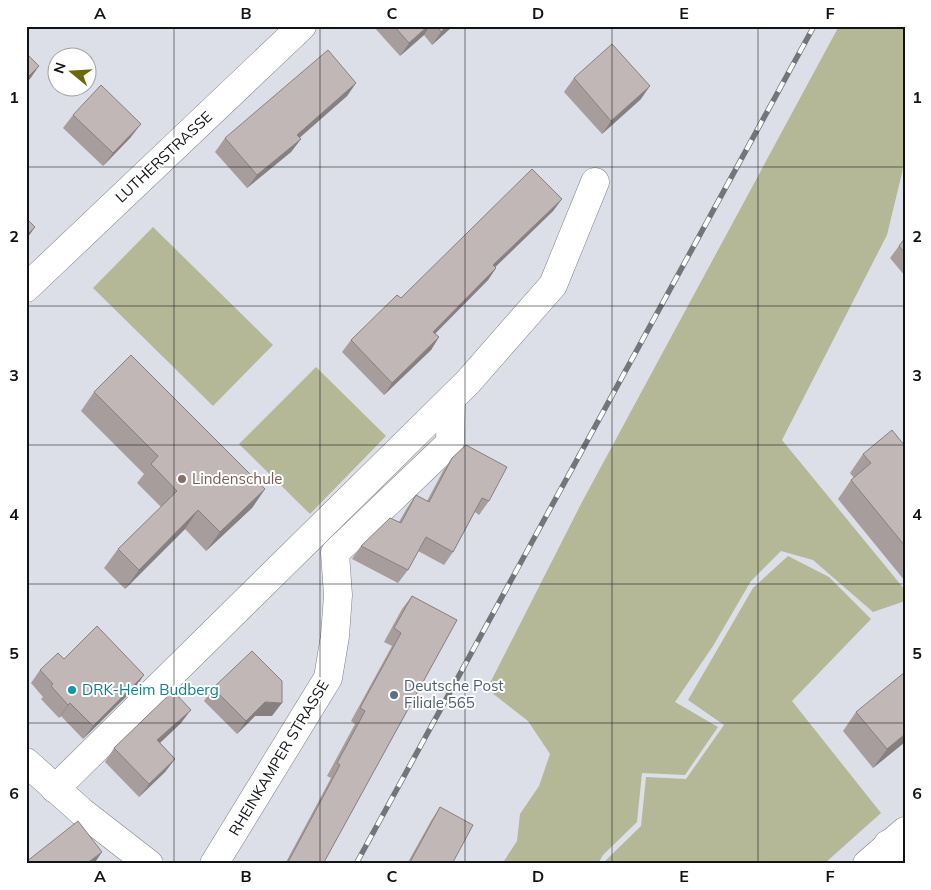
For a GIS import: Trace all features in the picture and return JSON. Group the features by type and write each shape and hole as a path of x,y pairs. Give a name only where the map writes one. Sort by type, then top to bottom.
{"street":[{"name":"LUTHERSTRASSE","path":"26,288 302,26"},
{"path":"55,789 451,399 553,285 595,182"},
{"name":"RHEINKAMPER STRASSE","path":"214,864 328,678 335,636 338,595 335,553 450,444 451,399"},
{"path":"26,762 55,789 149,864"},
{"path":"867,864 899,846"}],"green space":[{"path":"839,26 905,26 905,150 902,173 887,235 782,440 905,590 905,601 873,612 813,560 781,551 751,581 713,646 675,702 718,727 685,775 642,773 637,822 603,855 598,864 502,864 517,841 520,814 539,786 550,754 528,721 487,689 582,502"},
{"path":"153,227 273,345 213,406 93,288"},
{"path":"316,367 386,436 310,514 239,444"},
{"path":"788,556 829,577 871,619 792,701 881,813 824,864 602,864 641,826 646,777 686,779 724,725 688,700 753,588"}],"building":[{"path":"394,26 428,26 409,43"},
{"path":"437,26 447,26 441,32"},
{"path":"612,44 650,86 611,121 574,78"},
{"path":"328,50 356,83 297,135 301,139 257,175 225,138"},
{"path":"26,53 39,66 26,79"},
{"path":"101,85 141,124 113,153 73,115 89,98 98,98 98,88"},
{"path":"532,169 562,199 493,265 496,268 433,332 439,337 392,383 351,340 397,295 401,298"},
{"path":"26,218 35,227 26,236"},
{"path":"905,238 905,253 899,246"},
{"name":"Lindenschule","path":"131,355 265,489 220,532 198,510 139,570 118,549 177,491 151,464 158,456 94,392"},
{"path":"892,430 905,446 905,546 851,480 871,463 863,454"},
{"path":"466,445 507,467 489,501 482,498 453,552 426,537 408,570 361,546 390,518 401,523 416,495 429,502 452,458"},
{"path":"412,596 457,620 323,864 287,864 340,765 337,763 365,711 360,708 401,633 394,628"},
{"path":"97,626 144,675 93,726 70,703 68,705 40,670 58,653 64,659"},
{"path":"252,651 282,681 282,703 265,702 246,721 213,688"},
{"path":"905,672 905,734 887,749 856,712"},
{"path":"173,691 191,710 157,740 175,759 149,784 114,748"},
{"path":"440,807 473,825 452,864 409,864"},
{"path":"78,821 102,852 86,864 26,864 26,862"}],"railway":[{"path":"356,864 814,26"}],"place":[{"name":"Lindenschule","path":"182,479"},
{"name":"DRK-Heim Budberg","path":"72,690"},
{"name":"Deutsche Post Filiale 565","path":"394,695"}]}
